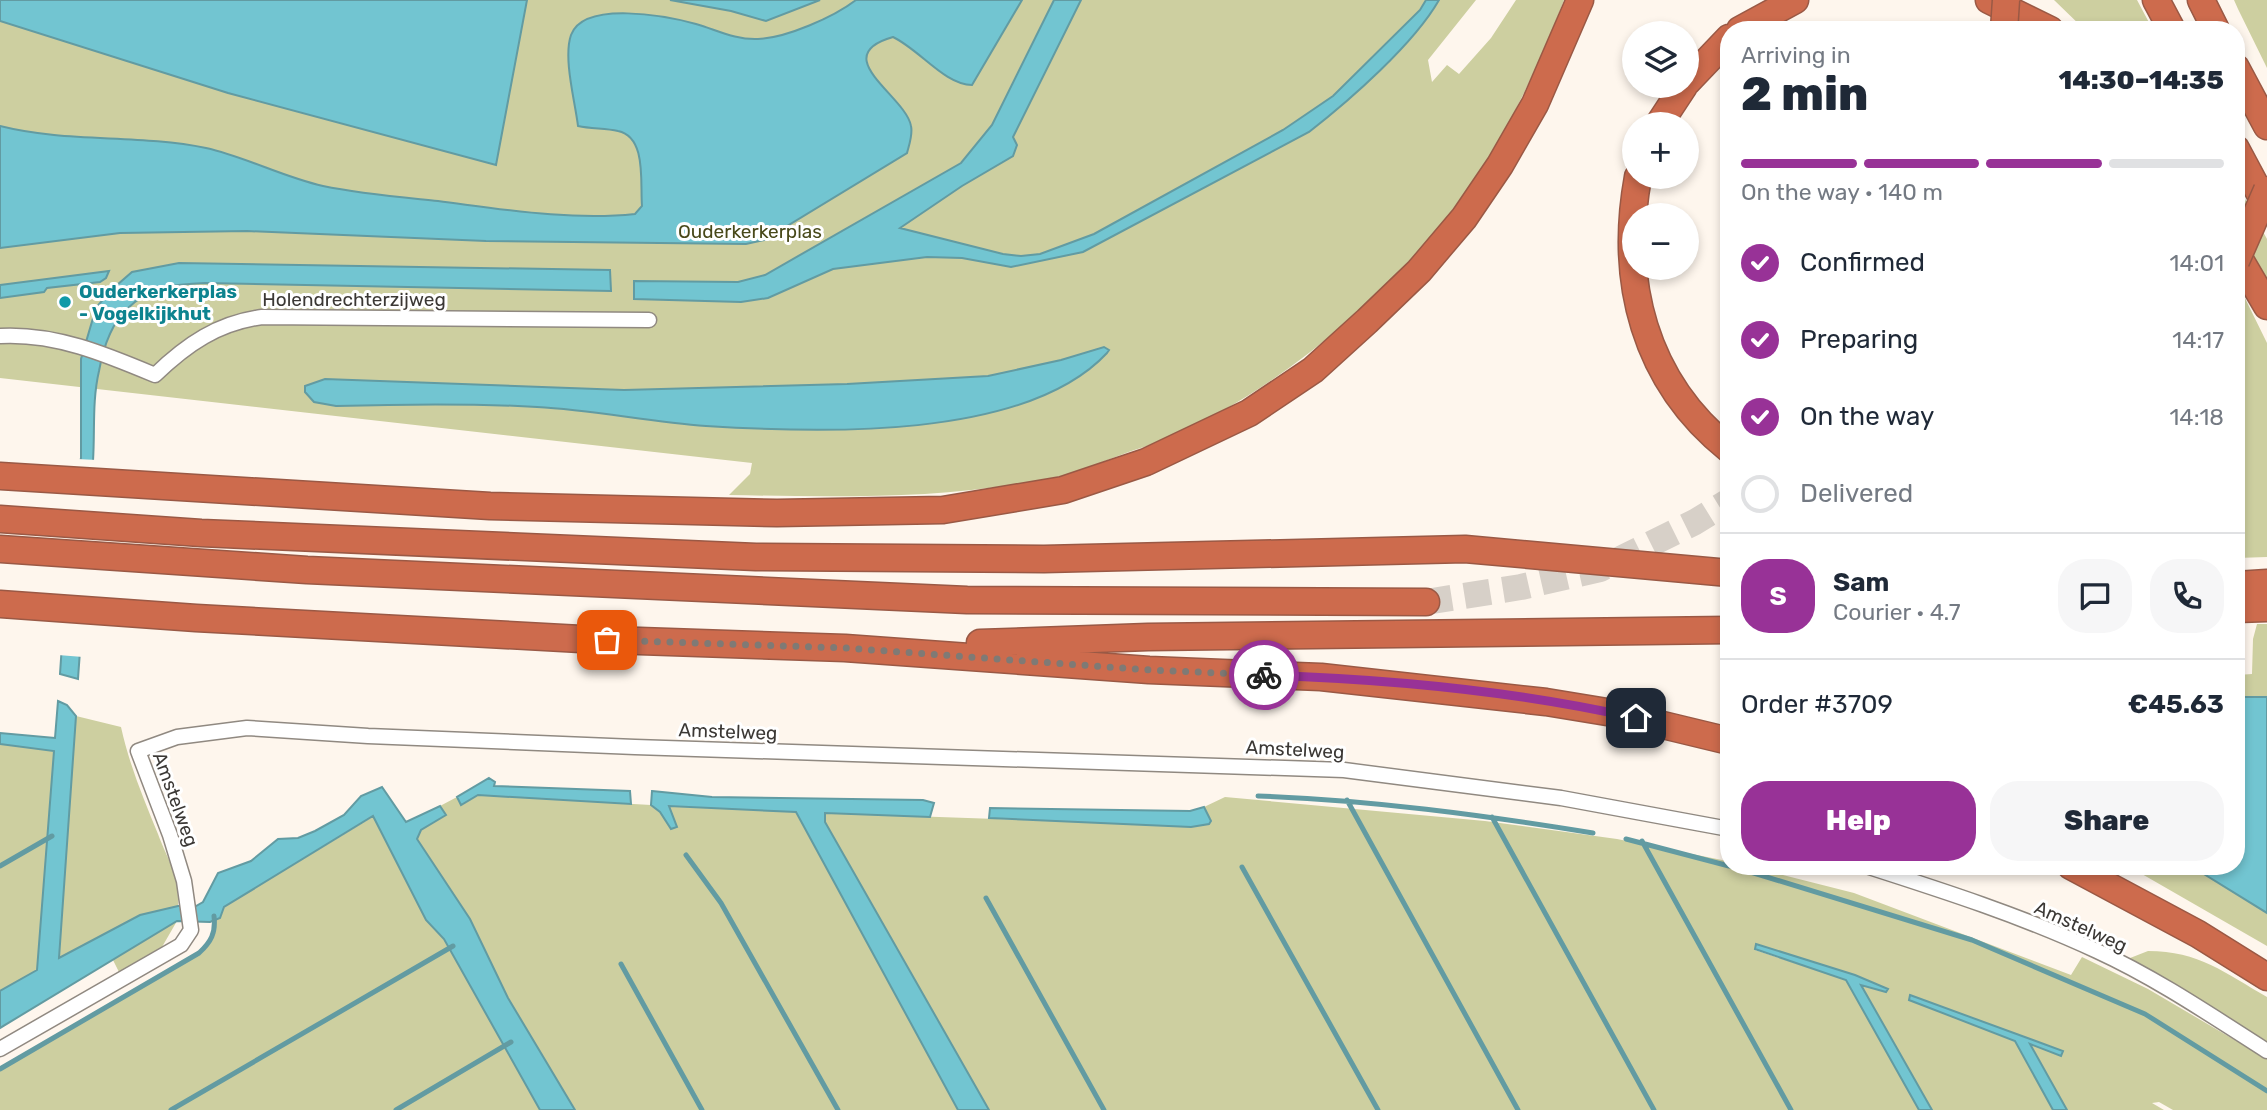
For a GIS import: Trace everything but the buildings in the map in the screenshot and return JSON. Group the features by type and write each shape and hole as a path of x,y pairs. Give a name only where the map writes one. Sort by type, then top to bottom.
{"highway":[{"path":"0,476 490,506 877,513 943,510 1063,491 1146,462 1228,423 1292,384 1313,370 1419,271 1464,218 1500,165 1535,104 1580,0"},
{"path":"1756,21 1795,0"},
{"path":"1989,0 2032,21"},
{"path":"2005,21 2007,0"},
{"path":"2026,0 2047,21"},
{"path":"2156,0 2167,21"},
{"path":"2201,0 2212,21"},
{"path":"1699,70 1720,48"},
{"path":"2245,85 2267,126"},
{"path":"2245,166 2267,206"},
{"path":"1636,189 1631,248 1635,289 1645,331 1658,362 1683,404 1720,442"},
{"path":"2245,240 2267,190"},
{"path":"2245,268 2267,306"},
{"path":"0,519 201,533 756,557 1044,559 1465,549 1720,572"},
{"path":"0,549 611,585 967,600 1426,602"},
{"path":"2245,584 2267,583"},
{"path":"0,604 196,618 581,639 845,648 1150,670 1321,677 1441,689 1613,713 1720,739"},
{"path":"2245,609 2267,608"},
{"path":"845,648 1148,637 1720,630"},
{"path":"2088,875 2198,933 2267,976"}],"street":[{"name":"Holendrechterzijweg","path":"0,336 40,337 78,346 155,375 176,355 217,328 262,317 649,320"},
{"name":"Amstelweg","path":"0,1049 181,945 191,930 184,881 170,835 138,751 177,737 247,728 649,748 1344,770 1562,798 1720,828"},
{"name":"Amstelweg","path":"1894,875 1969,899 2097,951 2197,1007 2267,1051"}],"green space":[{"name":"Ouderkerkerplas","path":"0,0 1476,0 1428,60 1432,82 1447,65 1459,74 1491,38 1516,0 1564,0 1518,106 1472,185 1401,271 1316,348 1270,381 1223,411 1170,438 1065,475 974,490 811,496 729,495 750,474 752,463 0,378"},
{"path":"2054,0 2137,0 2148,21 2076,21"},
{"path":"2234,0 2267,0 2267,68 2245,21"},
{"path":"2245,199 2267,239 2267,290 2245,243"},
{"path":"2245,298 2267,343 2267,557 2245,558"},
{"path":"2257,624 2267,624 2267,697 2245,697 2245,674 2252,674 2253,639"},
{"path":"76,716 121,727 137,782 175,876 178,906 140,915 58,959"},
{"path":"0,744 54,751 37,970 0,991"},
{"path":"478,795 651,805 660,812 668,806 796,812 958,1110 575,1110 508,998 470,919 417,839 420,830 446,815 440,806 457,797 462,805"},
{"path":"1225,797 1485,821 1617,839 1720,860 1720,875 1783,875 1854,893 2071,975 2082,957 2148,989 2267,1059 2267,1110 2173,1110 2159,1102 2152,1103 2164,1110 2067,1110 2030,1043 2060,1056 2063,1051 1910,995 1909,1000 2015,1041 2053,1110 1932,1110 1860,985 1886,992 1855,975 1756,944 1755,950 1846,980 1919,1110 989,1110 825,822 824,813 1191,826 1211,820 1204,807"},
{"path":"374,816 426,920 444,939 540,1110 0,1110 0,1069 199,953 205,947 216,918 224,907"},
{"path":"2144,875 2206,875 2267,913 2267,946"},
{"path":"177,921 162,947 119,972 113,960"},
{"path":"2148,951 2197,959 2267,997 2267,1042 2125,960"}],"water":[{"path":"0,0 527,0 496,165 228,93 0,21"},
{"path":"670,0 820,0 766,21 731,11"},
{"name":"Ouderkerkerplas","path":"856,0 1022,0 972,85 942,73 893,37 874,45 867,55 868,66 906,114 911,126 907,153 764,240 746,244 486,241 247,231 120,233 0,248 0,126 51,135 155,141 206,148 337,189 561,215 635,214 642,206 640,162 634,142 618,131 578,126 568,55 571,35 579,24 592,17 628,13 666,17 734,36 758,39 782,35 809,25"},
{"path":"1054,0 1081,0 1013,137 1017,145 1013,156 962,186 900,228 1003,254 1021,256 1040,254 1094,234 1283,130 1333,96 1420,10 1426,0 1439,0 1398,53 1362,88 1309,132 1083,252 1011,267 962,258 927,257 833,269 768,298 741,302 634,299 634,281 738,282 765,275 961,163 992,125"},
{"path":"179,263 610,270 611,291 205,283 163,288 136,301 121,315 108,337 97,382 78,679 60,674 72,496 81,458 81,359 96,308 109,292 132,272"},
{"path":"109,271 106,278 100,282 47,288 44,292 0,298 0,285"},
{"path":"1104,347 1109,350 1107,353 1071,382 1026,403 974,417 860,429 706,426 512,406 336,406 314,402 305,392 305,386 325,379 624,390 847,384 988,376 1061,360"},
{"path":"2245,697 2267,697 2267,913 2206,875 2245,875"},
{"path":"58,701 67,705 76,716 59,958 140,915 178,906 196,906 203,902 218,873 251,861 278,839 298,838 315,831 344,815 361,796 382,787 406,822 440,806 446,815 421,830 417,839 470,919 508,998 575,1110 540,1110 444,939 426,920 373,816 224,907 220,918 210,922 177,921 0,1028 0,991 37,970 54,751 0,744 0,733 55,738"},
{"path":"489,778 495,782 494,786 630,791 631,804 478,795 461,805 457,797"},
{"path":"652,791 712,797 923,800 934,803 930,817 825,813 825,822 989,1110 958,1110 796,812 669,806 677,827 671,829 660,812 651,805"},
{"path":"1204,807 1211,821 1209,824 1191,827 989,818 990,808 1190,811"},
{"path":"1756,944 1855,975 1888,989 1886,992 1861,985 1932,1110 1919,1110 1846,980 1755,949"},
{"path":"1910,995 2063,1051 2061,1056 2030,1044 2067,1110 2053,1110 2015,1041 1909,1000"}],"pier":[{"path":"77,459 97,460 83,657 58,655 69,495"}],"waterway":[{"path":"1258,796 1426,809 1593,833"},
{"path":"1347,800 1518,1110"},
{"path":"1492,817 1654,1110"},
{"path":"0,866 52,836"},
{"path":"1626,839 1720,864"},
{"path":"1642,841 1791,1110"},
{"path":"686,855 721,903 838,1110"},
{"path":"1242,867 1378,1110"},
{"path":"1760,875 1972,940 2145,1014 2267,1091"},
{"path":"986,898 1104,1110"},
{"path":"0,1069 199,953 212,937 214,916"},
{"path":"171,1110 453,946"},
{"path":"621,964 702,1110"},
{"path":"396,1110 511,1042"}],"tunnel":[{"path":"1426,602 1521,587 1600,569 1695,522 1720,507"}],"way so far":[{"path":"607,640 845,648 1150,670 1264,675"}],"place":[{"name":"Ouderkerkerplas - Vogelkijkhut","path":"65,302"}],"route":[{"path":"1264,675 1321,677 1454,690 1546,702 1636,718"}]}
